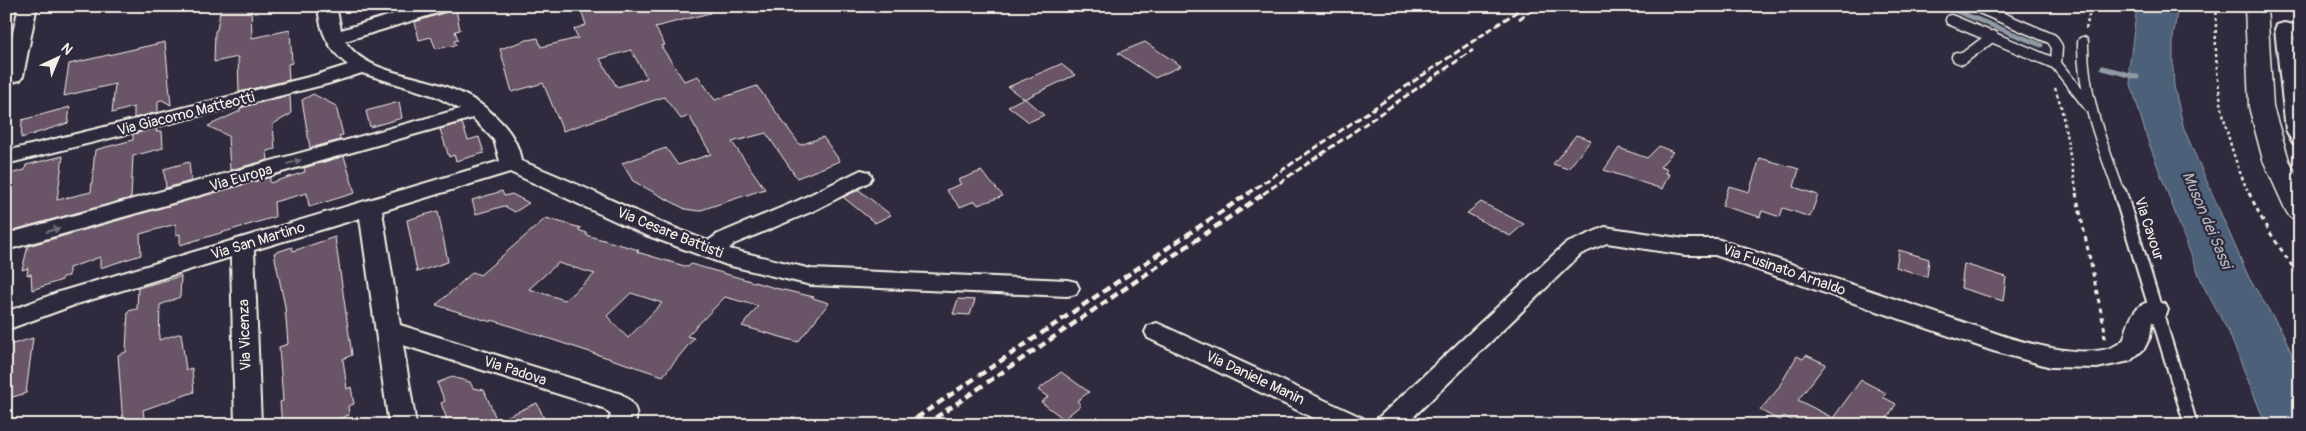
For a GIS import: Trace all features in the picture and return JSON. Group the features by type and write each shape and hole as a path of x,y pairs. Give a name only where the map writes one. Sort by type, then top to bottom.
{"main road":[{"path":"2256,6 2256,44 2262,107 2276,160 2300,211"}],"street":[{"path":"6,12 22,6 26,10 10,68"},
{"path":"327,6 328,24 334,38 344,52 364,66 442,93 474,110 491,123 505,139 511,154 511,165"},
{"path":"334,38 441,6"},
{"path":"2292,30 2285,52 2296,130 2300,139"},
{"path":"2256,44 2285,52"},
{"name":"Via Giacomo Matteotti","path":"6,158 320,80 364,66"},
{"name":"Via Europa","path":"11,241 463,115 474,110"},
{"name":"Via San Martino","path":"6,320 68,298 511,165"},
{"name":"Via Cesare Battisti","path":"511,165 540,176 651,228 711,251 735,259 811,277 1067,288"},
{"path":"711,251 726,239 805,206 862,177"},
{"path":"370,208 403,425"},
{"name":"Via Fusinato Arnaldo","path":"1388,425 1572,250 1605,235 1685,248 1717,247 2002,345 2051,358 2116,357 2128,351 2136,342 2139,320 2145,313 2156,310"},
{"path":"6,261 11,241"},
{"name":"Via Vicenza","path":"242,245 248,425"},
{"name":"Via Padova","path":"389,331 612,402 621,406 624,413 623,421 620,425"},
{"name":"Via Daniele Manin","path":"1157,332 1353,425"}],"lane":[{"path":"1975,6 2052,39 2057,47 2056,64"},
{"path":"1951,20 2056,64 2093,112"},
{"path":"1956,57 1962,59 1971,54 1988,38 1993,36"},
{"name":"Via Cavour","path":"2083,42 2084,70 2093,112 2141,257 2190,425"}],"path":[{"path":"2083,42 2091,6"},
{"path":"2217,6 2216,50 2220,96 2233,155 2256,208 2300,278"},
{"path":"2056,64 2055,91 2061,106 2066,142 2104,331 2103,343 2099,351 2086,358"}],"water":[{"name":"Muson dei Sassi","path":"2137,6 2178,6 2173,38 2173,68 2174,86 2184,129 2249,278 2283,333 2295,362 2300,376 2300,425 2266,425 2229,333 2204,287 2184,237 2147,138 2131,84 2129,68"}],"building":[{"path":"221,6 251,6 252,38 290,30 292,63 288,64 289,80 239,92 238,57 214,62 215,31 217,30"},
{"path":"580,6 709,6 710,13 655,27 665,45 661,46 684,81 698,76 715,100 757,86 800,145 823,137 840,161 797,178 766,133 732,142 765,189 698,211 685,209 633,181 622,163 666,148 678,165 711,154 689,116 681,119 664,97 563,131 543,83 512,92 500,49 538,38 541,47 578,38 574,29 586,25","holes":["631,50 647,78 617,87 600,59"]},
{"path":"456,9 460,30 455,31 458,40 454,41 456,45 436,49 431,37 419,40 415,22"},
{"path":"165,42 171,105 162,100 158,101 158,112 134,118 134,107 112,113 115,84 64,96 69,64"},
{"path":"1145,42 1181,66 1155,78 1118,53"},
{"path":"1061,64 1075,75 1024,99 1008,87"},
{"path":"313,94 336,106 343,135 339,136 340,140 310,148 302,100"},
{"path":"290,95 291,114 273,124 275,149 267,151 268,160 230,170 228,136 208,126 240,111 240,108"},
{"path":"1024,98 1044,115 1029,122 1008,106"},
{"path":"399,102 402,118 370,127 366,111"},
{"path":"70,107 68,123 21,138 22,120"},
{"path":"462,123 468,140 479,137 484,153 456,161 454,155 449,157 440,129"},
{"path":"157,128 156,132 162,131 163,148 133,156 131,198 6,232 6,175 25,170 26,165 63,156 57,200 91,192 95,150 133,140 133,134"},
{"path":"1576,135 1591,140 1568,169 1553,164"},
{"path":"1659,146 1673,152 1660,167 1667,169 1665,173 1669,174 1662,189 1604,170 1619,148 1647,158"},
{"path":"344,156 355,193 309,207 307,193 274,202 275,217 180,245 180,234 176,235 176,224 140,234 141,255 100,268 100,257 69,268 69,276 62,277 62,280 32,290 31,274 27,275 28,268 22,270 28,246 270,177 270,183 305,172 304,168"},
{"path":"1760,158 1799,169 1794,187 1818,195 1810,217 1783,208 1780,217 1762,211 1760,217 1722,206 1729,186 1749,192"},
{"path":"189,162 191,181 166,188 164,169"},
{"path":"981,171 1003,196 978,205 975,201 960,207 946,190 961,184 958,180"},
{"path":"859,190 891,215 875,223 843,197"},
{"path":"502,191 504,196 512,194 529,203 515,212 504,206 476,214 472,200"},
{"path":"1481,202 1524,224 1510,236 1467,213"},
{"path":"438,211 448,262 417,272 407,220"},
{"path":"546,218 581,228 578,230 587,233 586,235 639,250 637,252 688,267 691,264 814,297 829,303 798,342 742,326 758,306 725,297 687,336 694,338 663,376 492,320 491,322 436,305 473,272 480,275","holes":["558,263 595,274 565,300 529,289","631,293 662,303 628,338 607,316"]},
{"path":"335,237 352,355 343,359 347,389 351,387 354,404 348,406 349,415 322,425 282,425 280,402 283,401 279,347 288,344 285,307 274,253 292,247 293,251"},
{"path":"1899,250 1929,259 1927,277 1896,267"},
{"path":"1964,264 2006,277 2003,301 1961,288"},
{"path":"181,276 180,297 160,305 159,340 181,333 186,370 192,368 194,392 143,410 145,425 123,425 118,355 126,352 128,311 137,309 138,288"},
{"path":"958,299 975,300 970,315 953,314"},
{"path":"33,338 26,393 6,399 6,346"},
{"path":"1806,355 1826,364 1798,400 1833,418 1861,380 1886,393 1883,397 1896,404 1883,425 1799,425 1784,416 1780,421 1760,410 1777,390 1797,356 1803,359"},
{"path":"1061,372 1089,392 1077,401 1081,405 1064,419 1041,402 1048,397 1038,390"},
{"path":"452,377 470,382 473,388 484,390 497,421 537,403 547,425 449,425 441,403 445,401 437,383"}],"waterway":[{"path":"1944,6 2041,45"},
{"path":"2103,68 2137,77"}],"railway":[{"path":"1247,194 1525,6"},
{"path":"1519,19 1538,6"},
{"path":"1263,194 1473,50"},
{"path":"906,425 1249,193"},
{"path":"925,425 1265,193"}]}
